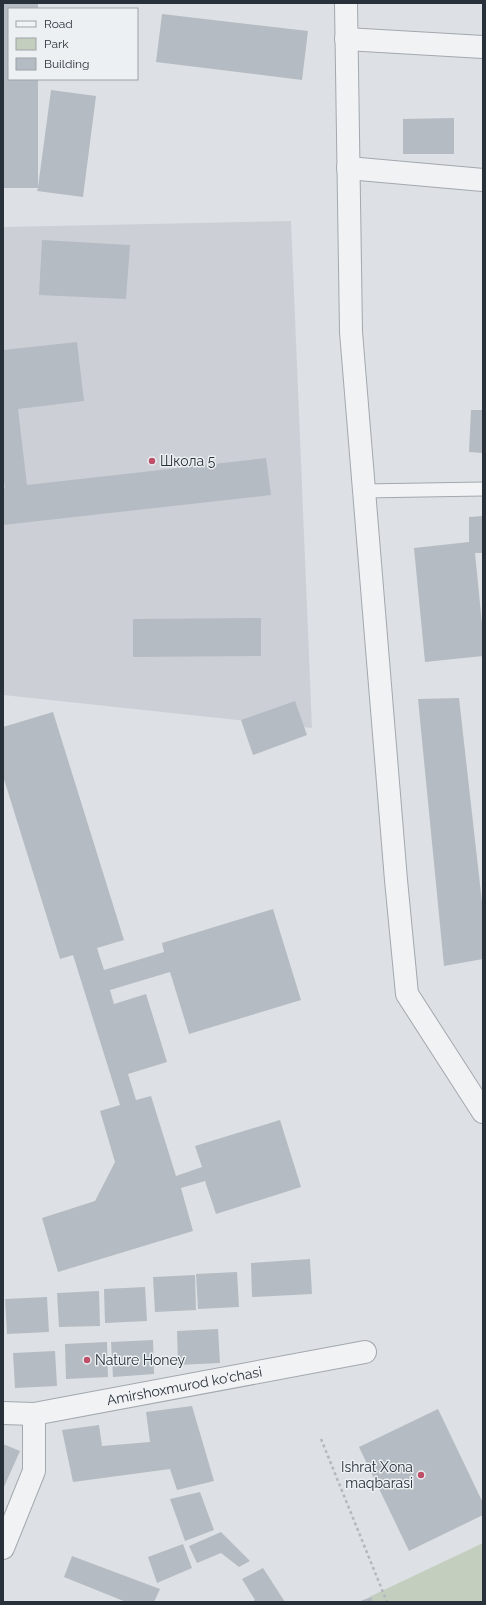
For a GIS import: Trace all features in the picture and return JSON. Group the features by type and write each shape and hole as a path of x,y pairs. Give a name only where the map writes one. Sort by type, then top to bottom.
{"street":[{"path":"346,3 351,332 407,994 483,1112"},
{"path":"346,39 483,48"},
{"path":"348,168 483,180"},
{"name":"Amirshoxmurod ko'chasi","path":"3,1414 34,1414 365,1352"},
{"path":"3,1548 34,1471 34,1414"}],"lane":[{"path":"364,491 483,488"}],"path":[{"path":"321,1439 387,1602"}],"shaded area":[{"name":"Школа 5","path":"291,221 312,728 3,695 3,227"}],"green space":[{"path":"483,1543 483,1602 372,1602 369,1597"}],"building":[{"path":"3,3 38,3 38,8 8,8 8,80 38,80 38,187 51,90 96,96 83,197 37,191 38,188 3,188"},
{"path":"162,14 308,31 302,80 156,62"},
{"path":"454,118 454,154 403,154 403,119"},
{"path":"42,240 130,245 126,299 39,295"},
{"path":"77,342 84,401 18,409 27,485 266,458 271,495 3,525 3,489 5,488 3,474 3,350"},
{"path":"471,410 483,410 483,453 469,452"},
{"path":"483,516 483,553 475,553 483,634 483,656 425,662 414,548 469,542 469,517"},
{"path":"261,618 261,656 133,657 133,619"},
{"path":"459,698 483,911 483,959 444,966 418,699"},
{"path":"295,701 307,735 253,755 241,720"},
{"path":"53,712 124,940 97,948 104,970 164,952 162,943 273,909 301,1000 189,1034 170,972 110,990 114,1004 146,994 167,1062 128,1074 136,1100 151,1096 176,1176 202,1167 195,1146 280,1120 301,1187 216,1214 205,1181 181,1188 193,1231 58,1272 42,1218 95,1201 115,1162 100,1111 120,1105 73,955 60,959 3,776 3,727"},
{"path":"310,1259 312,1294 252,1297 251,1263"},
{"path":"237,1272 239,1307 198,1309 196,1274"},
{"path":"195,1275 196,1310 155,1312 153,1277"},
{"path":"145,1287 147,1321 105,1323 104,1289"},
{"path":"99,1291 100,1326 59,1327 57,1293"},
{"path":"47,1297 49,1332 7,1334 5,1299"},
{"path":"218,1329 220,1363 178,1365 177,1331"},
{"path":"153,1340 154,1374 113,1377 111,1342"},
{"name":"Nature Honey","path":"107,1342 108,1377 66,1379 65,1344"},
{"path":"55,1351 57,1386 15,1388 13,1353"},
{"path":"192,1406 214,1481 177,1490 170,1469 73,1482 62,1430 99,1425 102,1446 150,1442 146,1412"},
{"name":"Ishrat Хоnа mаqbаrasi","path":"438,1409 483,1503 483,1515 409,1551 359,1447"},
{"path":"3,1444 20,1451 3,1489"},
{"path":"200,1492 214,1530 185,1541 170,1499"},
{"path":"221,1532 250,1561 239,1567 221,1553 197,1563 189,1546"},
{"path":"183,1544 192,1568 157,1583 148,1557"},
{"path":"72,1556 160,1589 154,1602 126,1602 64,1577"},
{"path":"263,1568 285,1602 252,1602 255,1600 242,1579"},
{"path":"371,1597 373,1602 358,1602"}],"place":[{"name":"Школа 5","path":"152,461"},
{"name":"Nature Honey","path":"87,1360"},
{"name":"Ishrat Хоnа mаqbаrasi","path":"421,1475"}]}
